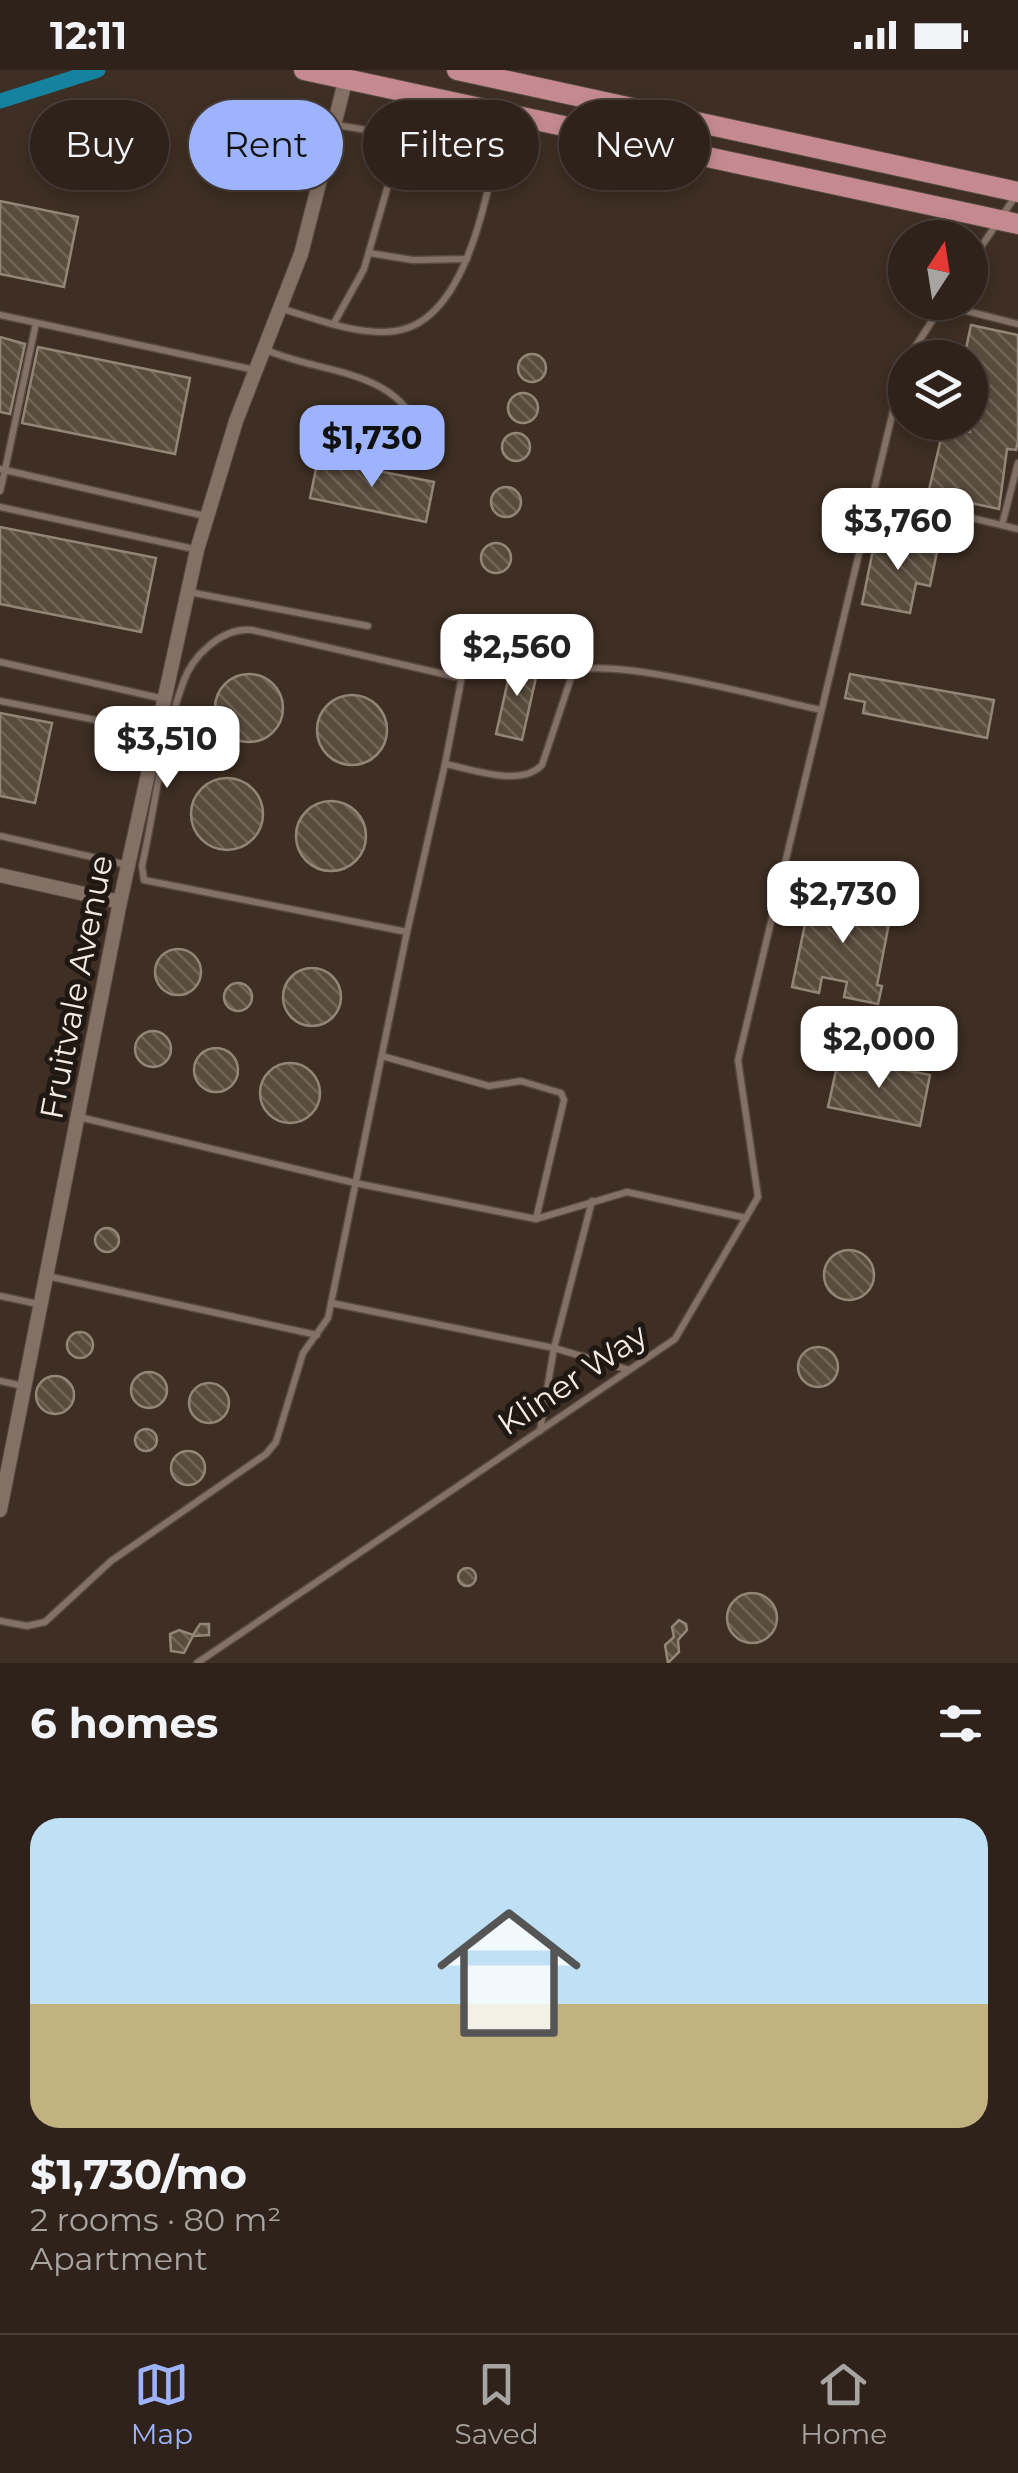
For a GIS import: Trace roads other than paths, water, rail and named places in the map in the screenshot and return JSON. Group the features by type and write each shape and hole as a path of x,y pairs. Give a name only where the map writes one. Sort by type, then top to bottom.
{"main road":[{"path":"304,70 449,100"},
{"path":"457,70 1018,193"},
{"path":"539,120 1008,222"}],"street":[{"name":"Fruitvale Avenue","path":"341,100 346,78"},
{"name":"Fruitvale Avenue","path":"0,1510 120,902 197,550 256,370 282,309 317,190"},
{"path":"0,875 120,902"}],"lane":[{"path":"403,100 404,90"},
{"path":"334,323 369,252 387,190"},
{"path":"282,309 334,323 393,332 416,326 436,311 468,258 486,190"},
{"path":"988,244 1008,222 1018,193"},
{"path":"369,252 413,260 468,258"},
{"path":"0,316 256,370"},
{"path":"988,316 1018,324"},
{"path":"0,492 36,323"},
{"path":"265,349 300,364 382,384 397,394 418,426"},
{"name":"Kliner Way","path":"196,1663 676,1339 758,1197 738,1060 888,431"},
{"path":"1002,525 1018,463"},
{"path":"2,470 206,516"},
{"path":"872,494 1018,529"},
{"path":"0,507 197,550"},
{"path":"188,592 368,626"},
{"path":"407,932 144,880 142,866 183,681 212,643 229,632 252,630 461,678"},
{"path":"0,1621 27,1626 45,1622 111,1562 266,1454 276,1442 303,1354 330,1303 470,635"},
{"path":"0,662 164,700"},
{"path":"445,764 520,777 534,773 542,765 573,672 586,666 821,710"},
{"path":"0,701 157,732"},
{"path":"0,836 128,865"},
{"path":"382,1056 490,1086 520,1080 561,1092 564,1100 536,1219"},
{"path":"78,1116 355,1183 536,1219 626,1192 746,1218"},
{"path":"540,1431 554,1348 592,1201"},
{"path":"46,1276 316,1335"},
{"path":"0,1296 40,1304"},
{"path":"330,1303 554,1348 630,1370"},
{"path":"0,1381 24,1386"}],"waterway":[{"path":"0,101 98,70"}]}
